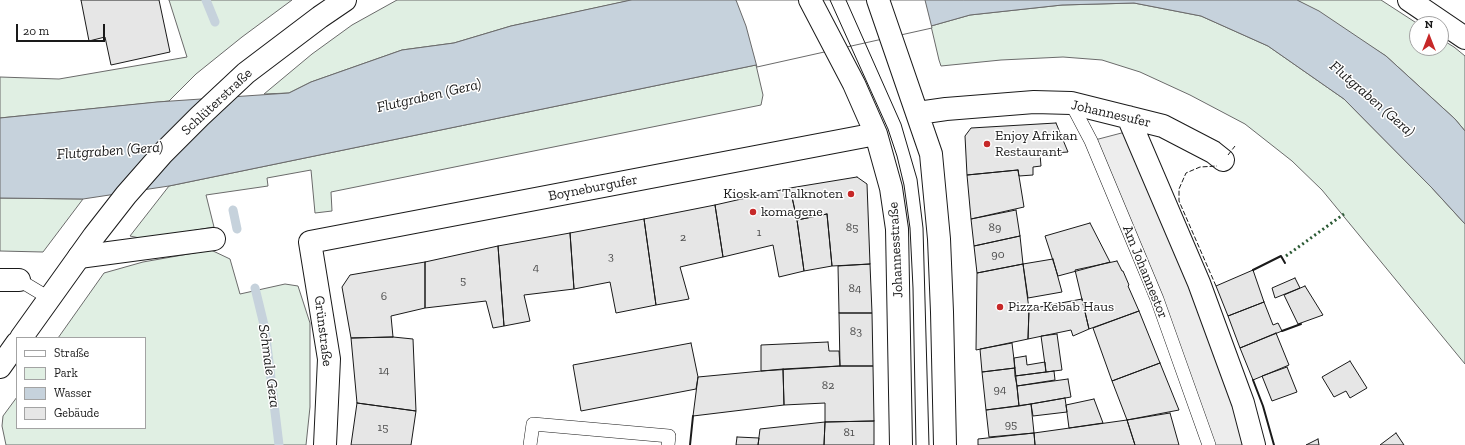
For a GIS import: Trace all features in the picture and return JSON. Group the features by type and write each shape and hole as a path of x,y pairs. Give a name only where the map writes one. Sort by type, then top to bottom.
{"street":[{"name":"Schlüterstraße","path":"22,337 94,236 126,195 162,154 246,73 345,0"},
{"name":"Johannesstraße","path":"810,0 854,84 876,134 885,159 892,188 897,229 901,445"},
{"path":"878,0 931,154 939,240 942,312 944,445"},
{"path":"1409,0 1465,38"},
{"name":"Johannesufer","path":"918,113 946,109 1034,102 1071,103 1163,126 1213,152 1224,160"},
{"path":"1128,117 1199,283 1243,403 1254,445"},
{"name":"Boyneburgufer","path":"310,242 876,134"},
{"path":"79,257 214,239"},
{"name":"Grünstraße","path":"310,242 329,359 325,445"},
{"path":"0,367 16,344"}],"lane":[{"name":"Am Johannestor","path":"1071,103 1091,141 1157,299 1209,445"},
{"path":"10,280 49,298"},
{"path":"530,445 533,424 669,436 668,445"}],"green space":[{"path":"169,0 292,0 242,37 196,74 169,101 0,118 0,77 59,79 187,57"},
{"path":"397,0 632,0 511,26 454,43 402,50 311,82 289,93 264,94 312,54 352,25"},
{"path":"1297,0 1381,0 1409,18 1409,56 1449,56 1449,44 1454,47 1465,56 1465,131 1455,119 1386,56"},
{"path":"1134,3 1201,16 1268,46 1344,99 1432,188 1465,224 1465,364 1322,190 1292,161 1245,124 1190,95 1140,72 1102,60 1063,57 1001,60 941,66 931,26 970,15 1062,5"},
{"path":"756,65 763,95 761,105 331,192 332,211 315,213 311,170 267,178 268,186 206,195 214,227 144,239 130,236 169,186"},
{"path":"0,198 83,199 43,252 0,251"},
{"path":"211,250 230,259 240,294 285,284 298,286 310,323 310,407 306,445 6,445 2,426 3,416 16,398 16,429 146,429 146,337 59,337 104,273 143,262"}],"shaded area":[{"path":"1133,130 1254,445 1209,445 1091,141"}],"water":[{"name":"Flutgraben (Gera)","path":"631,0 1297,0 1319,11 1386,56 1455,119 1465,131 1465,224 1432,188 1344,99 1268,46 1201,16 1134,3 1062,5 970,15 931,26 756,65 169,186 83,199 0,198 0,118 157,102 289,93 311,82 402,50 454,43 511,26"}],"pier":[{"path":"736,0 925,0 932,28 757,67 746,26"}],"building":[{"path":"81,0 159,0 170,52 111,65 105,37 89,41"},
{"path":"1056,123 1068,152 1040,154 1041,166 1033,167 1033,175 1019,176 1018,170 967,175 965,136 971,128"},
{"path":"1018,170 1024,207 971,219 967,175"},
{"path":"857,177 867,184 870,264 832,266 827,214 797,220 790,188"},
{"path":"790,188 797,220 804,271 779,277 773,245 723,257 715,205"},
{"path":"715,205 723,257 680,267 689,299 656,305 644,219"},
{"path":"1016,210 1020,236 974,246 971,219"},
{"path":"827,214 832,266 804,271 797,220"},
{"path":"644,219 656,305 616,313 610,282 574,289 570,233"},
{"path":"1090,223 1110,262 1058,276 1045,236"},
{"path":"570,233 574,289 524,295 530,321 504,326 498,246"},
{"path":"1020,236 1023,264 977,273 974,246"},
{"path":"498,246 504,326 493,328 486,301 425,308 425,262"},
{"path":"1053,259 1062,292 1028,298 1023,264"},
{"path":"1117,261 1123,271 1139,311 1089,329 1075,270"},
{"path":"425,262 425,308 391,316 393,337 351,338 342,287 350,275"},
{"path":"870,264 872,313 839,313 838,266"},
{"path":"1023,264 1029,309 1028,339 976,350 977,273"},
{"path":"1253,270 1264,302 1228,316 1216,286"},
{"path":"1295,278 1300,288 1275,298 1272,288"},
{"path":"1305,286 1323,315 1298,324 1284,295"},
{"path":"1082,299 1089,329 1073,336 1071,330 1028,339 1029,309"},
{"path":"1264,302 1273,325 1278,323 1282,331 1240,348 1228,316"},
{"path":"1139,311 1160,363 1112,381 1093,328"},
{"path":"839,313 872,313 873,366 840,366"},
{"path":"1276,333 1289,365 1253,380 1240,348"},
{"path":"1057,334 1062,370 1046,372 1041,336"},
{"path":"393,337 413,339 416,411 357,403 351,338"},
{"path":"828,342 829,351 839,351 840,366 761,371 761,345"},
{"path":"691,343 698,377 696,389 581,411 573,365"},
{"path":"1012,343 1015,368 982,372 980,349"},
{"path":"1026,356 1027,365 1045,362 1046,372 1015,376 1014,358"},
{"path":"1350,361 1367,388 1350,398 1346,391 1334,397 1322,377"},
{"path":"1160,363 1179,410 1127,420 1112,381"},
{"path":"873,366 874,421 825,422 825,403 784,405 783,369"},
{"path":"1287,367 1297,392 1272,401 1262,376"},
{"path":"1015,368 1019,406 986,410 982,372"},
{"path":"783,369 784,405 693,416 698,377"},
{"path":"1054,371 1055,380 1017,386 1015,376"},
{"path":"1068,379 1071,397 1019,406 1017,386"},
{"path":"1065,398 1067,412 1033,416 1031,404"},
{"path":"1094,399 1103,423 1069,428 1066,405"},
{"path":"357,403 416,411 411,445 351,445"},
{"path":"1031,404 1034,433 989,437 986,410"},
{"path":"1170,413 1179,445 1135,445 1127,420"},
{"path":"1127,420 1135,445 1035,445 1034,433"},
{"path":"874,421 874,445 824,445 825,422"},
{"path":"825,422 824,445 758,445 760,429"},
{"path":"1034,433 1035,445 978,445 978,439"},
{"path":"1396,433 1404,445 1380,445"},
{"path":"737,437 759,438 758,445 736,445"},
{"path":"1318,439 1319,445 1306,445"}],"waterway":[{"name":"Schmale Gera","path":"206,0 215,22"},
{"name":"Schmale Gera","path":"233,210 237,229"},
{"name":"Schmale Gera","path":"255,288 265,329 279,445"}],"tram line":[{"path":"830,0 888,129 897,156 904,185 910,228 913,288 916,445"},
{"path":"846,0 901,124 917,179 923,228 929,445"}],"hedge":[{"path":"1286,256 1344,214"}],"fence":[{"path":"1228,155 1235,146"},
{"path":"1216,286 1179,201 1179,189 1186,173 1200,167 1217,166"}],"wall":[{"path":"1253,270 1281,256 1285,263"},
{"path":"1282,331 1301,324"},
{"path":"1253,380 1263,406 1274,445"},
{"path":"690,445 693,416"}],"place":[{"name":"Enjoy Afrikan Restaurant","path":"987,144"},
{"name":"Kiosk am Talknoten","path":"851,194"},
{"name":"komagene","path":"753,212"},
{"name":"Pizza Kebab Haus","path":"1000,307"}]}
